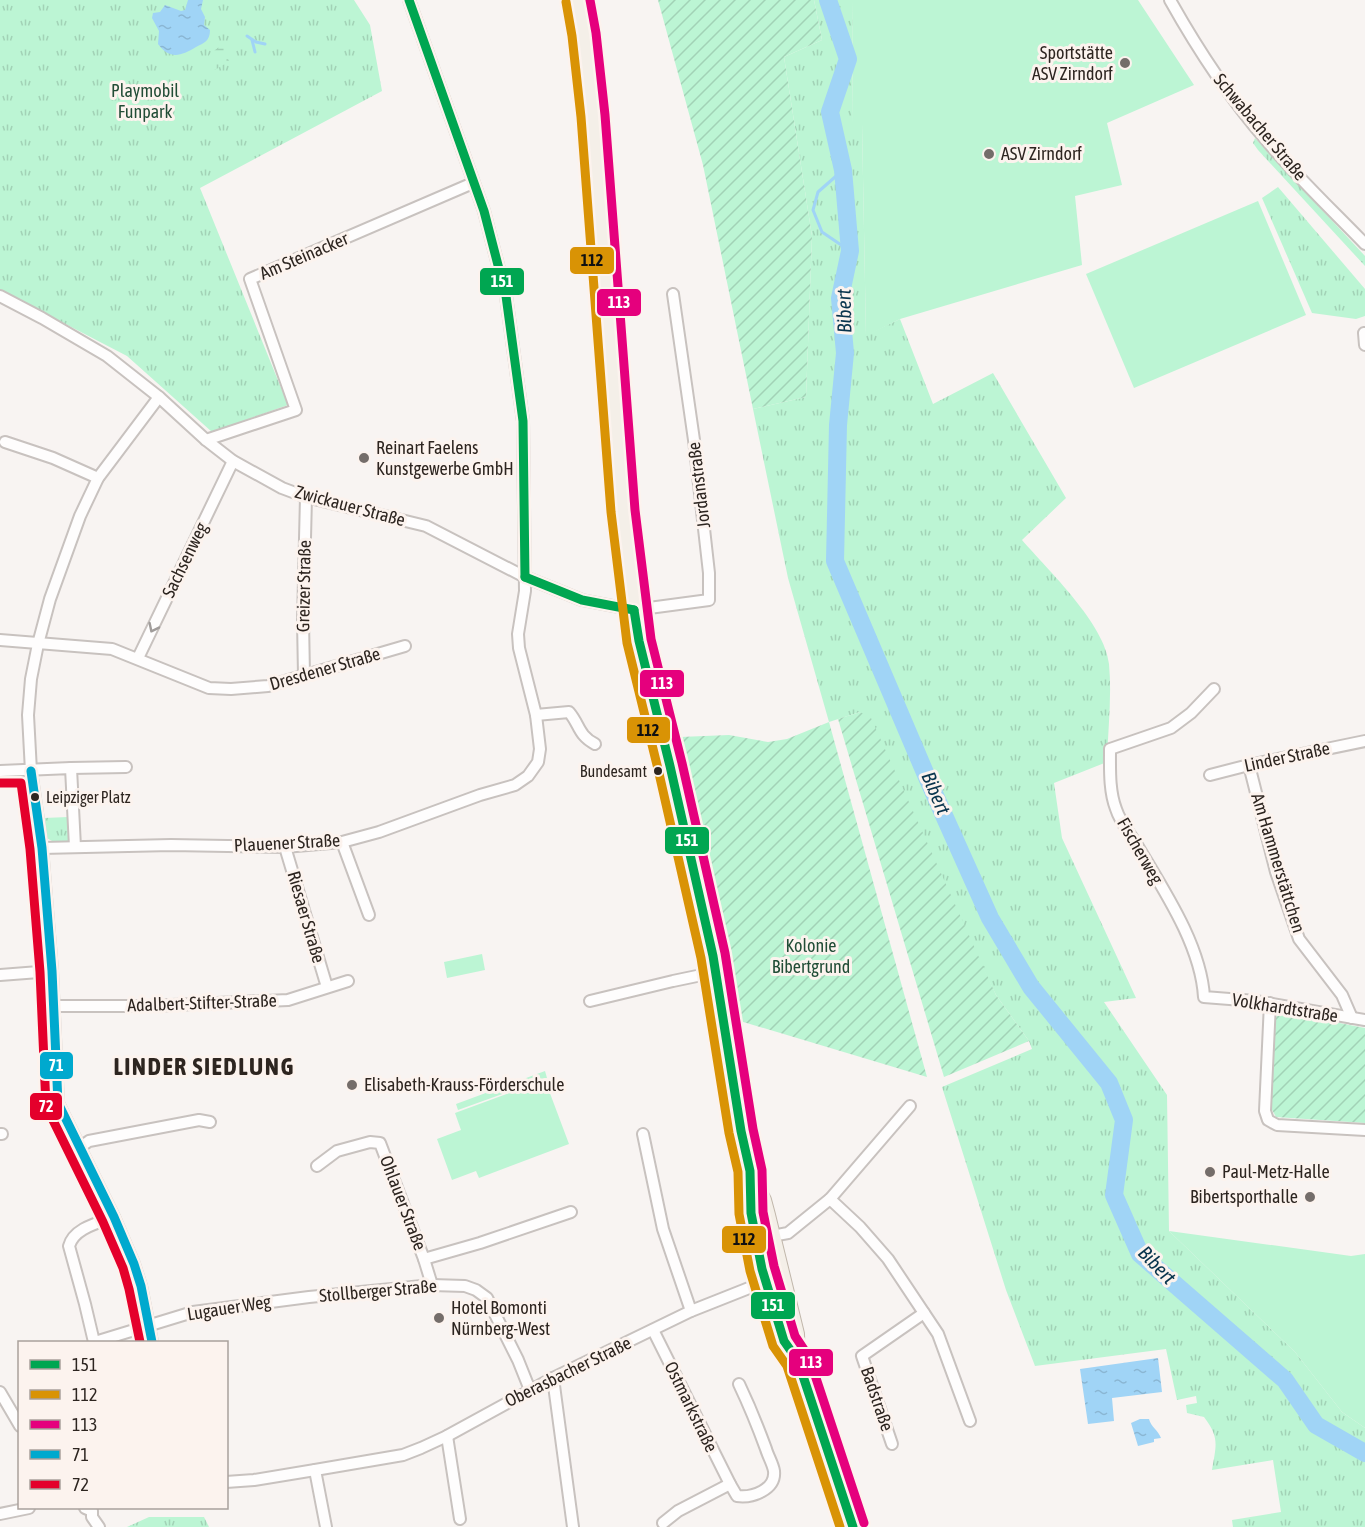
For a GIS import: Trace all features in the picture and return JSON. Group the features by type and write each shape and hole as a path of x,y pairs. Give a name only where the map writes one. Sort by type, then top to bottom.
{"main road":[{"path":"578,0 593,116 623,511 639,641 716,972 741,1131 750,1171 751,1213 756,1239 766,1284 784,1341 798,1361"},
{"path":"750,1171 764,1200 797,1335 798,1361 853,1527"}],"street":[{"name":"Plauener Straße","path":"42,848 171,845 285,847 342,842 379,832 520,782 538,762 540,749 536,716 519,648 518,634 525,591 523,420 506,296 484,211 409,0"},
{"name":"Schwabacher Straße","path":"1170,0 1220,81 1254,126 1365,244"},
{"name":"Am Steinacker","path":"206,440 296,410 250,279 473,183"},
{"name":"Jordanstraße","path":"634,610 709,600 709,573 699,484 673,294"},
{"name":"Zwickauer Straße","path":"0,297 42,318 107,356 233,461 282,488 306,497 426,526 525,577 582,600 634,610"},
{"path":"1364,333 1365,345"},
{"path":"152,1341 134,1264 114,1217 58,1103 52,971 42,848 31,771 28,715 31,679 38,644 66,550 80,516 98,478 159,397"},
{"path":"5,442 53,458 98,478"},
{"name":"Sachsenweg","path":"138,658 233,461"},
{"name":"Greizer Straße","path":"304,675 306,497"},
{"name":"Dresdener Straße","path":"0,640 112,649 209,688 268,686 405,646"},
{"name":"Fischerweg","path":"1204,997 1203,984 1192,949 1170,902 1116,809 1111,784 1110,749 1171,728 1191,713 1214,689"},
{"path":"536,716 569,712 585,738 595,744"},
{"name":"Linder Straße","path":"1210,775 1365,741"},
{"name":"Am Hammerstättchen","path":"1249,765 1276,872 1299,939 1342,995 1352,1018"},
{"path":"0,771 126,767"},
{"path":"71,768 75,847"},
{"path":"342,842 369,915"},
{"name":"Riesaer Straße","path":"285,847 327,987"},
{"path":"0,975 52,971"},
{"path":"590,1001 716,972"},
{"name":"Adalbert-Stifter-Straße","path":"53,1006 149,1006 288,999 348,981"},
{"name":"Volkhardtstraße","path":"1204,997 1270,1003 1365,1020"},
{"path":"1270,1003 1265,1111 1268,1120 1277,1125 1365,1130"},
{"path":"756,1239 788,1233 830,1199 910,1106"},
{"path":"79,1148 89,1141 199,1120 210,1122"},
{"path":"643,1134 663,1229 691,1311"},
{"name":"Ohlauer Straße","path":"318,1166 337,1151 369,1142 380,1143 432,1286"},
{"path":"830,1199 860,1227 888,1259 938,1334 969,1421"},
{"name":"Ohlauer Straße","path":"424,1259 480,1243 571,1212"},
{"path":"94,1341 69,1246 70,1239 82,1230 114,1217"},
{"name":"Oberasbacher Straße","path":"228,1482 254,1480 403,1455 447,1436 553,1378 691,1311 749,1288 783,1280"},
{"name":"Stollberger Straße","path":"309,1297 432,1286 465,1287 476,1290 488,1298 530,1390"},
{"name":"Lugauer Weg","path":"97,1341 193,1312 309,1297"},
{"name":"Badstraße","path":"892,1444 862,1356 924,1313"},
{"name":"Ostmarkstraße","path":"653,1330 730,1484"},
{"path":"553,1378 573,1527"},
{"path":"663,1523 678,1511 730,1484 737,1496 747,1497 762,1492 772,1483 774,1472 753,1413 739,1384"},
{"path":"0,1392 18,1423"},
{"path":"447,1436 460,1520"},
{"path":"315,1470 326,1527"},
{"path":"0,1514 24,1509"},
{"path":"90,1509 99,1527"}],"green space":[{"name":"Playmobil Funpark","path":"0,0 354,0 370,25 382,91 200,188 288,405 212,432 127,356 0,290"},
{"path":"658,0 814,0 822,40 784,57 812,236 806,397 753,409 703,165"},
{"path":"814,0 853,0 852,123 862,124 866,335 900,319 933,404 993,373 1066,498 1022,540 1074,598 1097,632 1105,648 1109,664 1110,713 1107,762 1054,783 1062,838 1136,998 1104,1002 1167,1095 1169,1231 1295,1352 1342,1412 1365,1428 1365,1527 1233,1527 1232,1520 1281,1512 1273,1460 1212,1470 1215,1436 1204,1417 1187,1413 1186,1405 1197,1403 1196,1396 1177,1400 1166,1349 1035,1366 1006,1290 942,1087 1032,1049 1029,1041 996,995 860,712 829,722 788,578 753,409 806,397 812,236 784,57 822,40"},
{"name":"ASV Zirndorf","path":"853,0 1138,0 1194,85 1107,123 1122,185 1075,196 1082,265 900,319 866,336 862,124 852,124"},
{"path":"225,42 229,47 227,57 229,61 215,70 210,63 209,55"},
{"path":"1255,138 1365,256 1365,266 1258,150 1253,143"},
{"path":"1278,187 1365,289 1365,316 1356,319 1312,313 1262,198"},
{"path":"1258,201 1306,315 1134,388 1086,274"},
{"name":"Kolonie Bibertgrund","path":"860,712 871,718 996,995 1029,1041 944,1077 838,719"},
{"name":"Kolonie Bibertgrund","path":"829,722 927,1077 740,1021 724,929 694,808 680,737 729,735 768,742 787,739"},
{"path":"68,817 70,841 52,841 45,837 44,818"},
{"path":"482,954 485,970 447,978 444,962"},
{"path":"1283,1012 1365,1028 1365,1123 1276,1117 1270,1106 1274,1018"},
{"path":"545,1071 547,1078 458,1110 456,1104"},
{"path":"545,1080 569,1144 479,1178 476,1171 452,1180 437,1139 461,1130 455,1113"},
{"path":"1169,1231 1351,1256 1365,1254 1365,1428 1342,1412 1295,1352"},
{"path":"149,1517 204,1517 209,1527 127,1527"}],"water":[{"path":"188,0 203,0 201,9 205,17 204,25 210,30 209,37 204,43 185,53 171,54 158,44 159,31 152,18 153,13 160,12 165,5 181,11 185,10"},
{"path":"1158,1358 1162,1392 1112,1398 1114,1421 1088,1424 1080,1369"},
{"path":"1140,1419 1149,1419 1161,1438 1138,1446 1131,1423"}],"waterway":[{"name":"Bibert","path":"828,0 848,59 830,112 843,170 850,251 840,298 845,353 838,425 835,561 990,918 1031,987 1109,1083 1124,1120 1114,1195 1140,1254 1285,1380 1316,1425 1365,1453"},
{"path":"247,36 256,42 265,44"},
{"path":"252,40 255,52"},
{"path":"843,170 818,192 813,210 822,232 850,251"}],"transit line":[{"name":"151","path":"409,0 484,211 506,296 523,421 525,577"},
{"name":"113","path":"590,0 605,115 635,510 651,639 725,953 753,1129 762,1170 763,1212 774,1266 795,1336 809,1357 864,1523"},
{"name":"112","path":"566,2 581,117 611,512 627,643 701,958 729,1133 738,1172 739,1214 750,1271 773,1346 787,1366 840,1527"},
{"name":"151","path":"525,577 582,600 634,610"},
{"name":"151","path":"634,610 639,641 713,956 741,1131 750,1171 751,1213 762,1269 784,1341 798,1361 853,1527"},
{"name":"71","path":"31,771 42,848 52,971 58,1103 114,1217 134,1264 141,1286 152,1341"},
{"name":"72","path":"0,783 21,783 30,849 40,972 46,1106 123,1268 140,1341"}],"place":[{"name":"Sportstätte ASV Zirndorf","path":"1125,63"},
{"name":"ASV Zirndorf","path":"989,154"},
{"name":"Reinart Faelens Kunstgewerbe GmbH","path":"364,458"},
{"name":"Bundesamt","path":"658,771"},
{"name":"Leipziger Platz","path":"35,797"},
{"name":"Elisabeth-Krauss-Förderschule","path":"352,1085"},
{"name":"Paul-Metz-Halle","path":"1210,1172"},
{"name":"Bibertsporthalle","path":"1310,1197"},
{"name":"Hotel Bomonti Nürnberg-West","path":"439,1318"}],"district":[{"name":"LINDER SIEDLUNG","path":"204,1067"}]}
